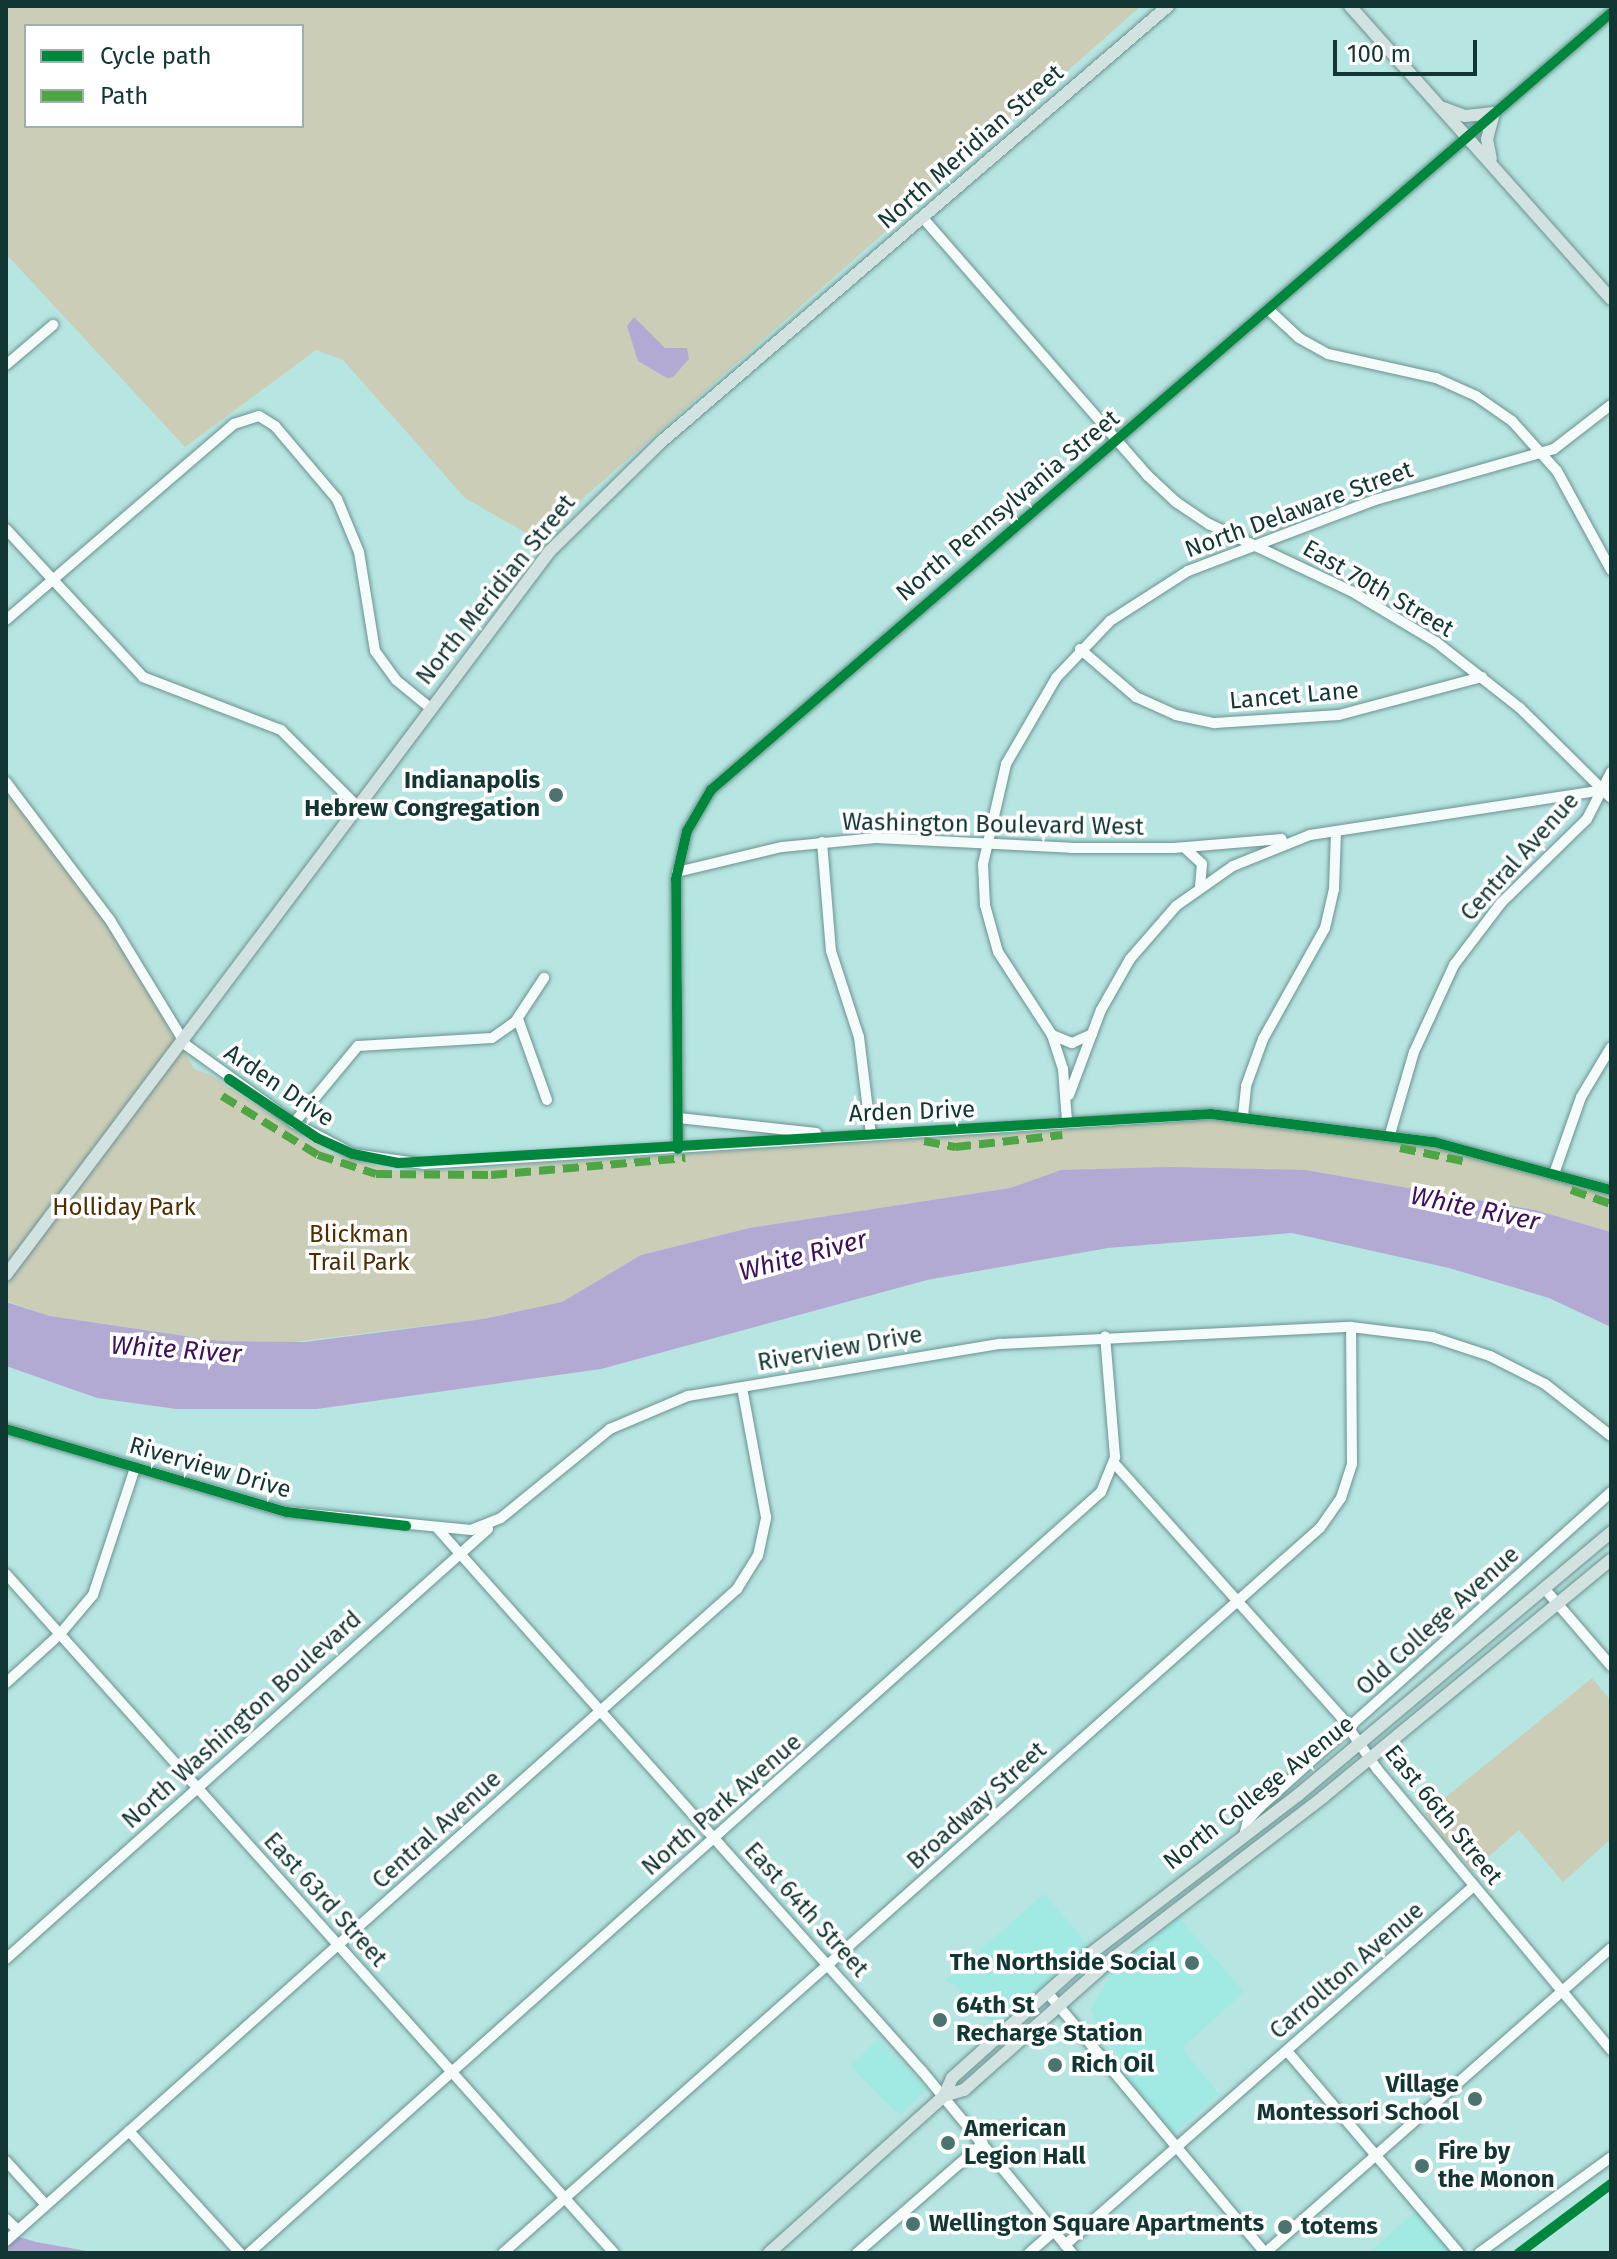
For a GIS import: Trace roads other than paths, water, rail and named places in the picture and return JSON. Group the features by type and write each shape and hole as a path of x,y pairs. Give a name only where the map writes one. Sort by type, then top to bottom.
{"main road":[{"name":"North Meridian Street","path":"6,1275 429,707 528,578 599,500 1168,6"},
{"path":"1350,6 1611,299"},
{"path":"1440,106 1465,116 1494,113 1488,150 1495,168"},
{"name":"North College Avenue","path":"769,2253 944,2096 952,2078 1047,1992 1359,1743 1611,1532"},
{"name":"North College Avenue","path":"944,2096 964,2090 1059,2006 1611,1560"}],"street":[{"name":"North Pennsylvania Street","path":"678,1149 677,872 689,826 725,775 1611,13"},
{"name":"East 70th Street","path":"923,218 1176,502 1252,544 1362,597 1482,677 1608,792"},
{"path":"1269,310 1299,338 1328,354 1419,372 1476,396 1542,452 1571,492 1611,570"},
{"path":"6,365 53,325"},
{"path":"1542,452 1572,439 1611,405"},
{"path":"6,620 234,424 255,415 275,426 337,499 356,541 375,651 396,680 429,707"},
{"name":"North Delaware Street","path":"1067,1121 1068,1099 1052,1035 1015,985 994,940 983,891 985,840 1017,740 1040,700 1080,649 1147,593 1252,544 1469,470 1542,452"},
{"path":"6,529 143,677 281,730 357,806"},
{"name":"Lancet Lane","path":"1080,649 1136,697 1176,715 1215,723 1339,715 1482,677"},
{"name":"Central Avenue","path":"1390,1134 1414,1052 1454,965 1515,887 1587,819 1608,792 1611,772"},
{"path":"6,782 110,920 182,1040"},
{"path":"1068,1099 1108,995 1136,950 1200,887 1247,858 1310,835 1608,792"},
{"path":"1243,1116 1246,1086 1263,1039 1325,928 1334,889 1336,832"},
{"name":"Washington Boulevard West","path":"677,872 822,842 985,840 1071,848 1185,848 1310,835"},
{"path":"822,842 831,951 859,1037 871,1135"},
{"path":"1185,848 1202,864 1200,887"},
{"path":"294,1123 358,1046 483,1040 518,1019 544,978"},
{"path":"518,1019 547,1100"},
{"path":"1052,1035 1072,1043 1092,1034"},
{"name":"Arden Drive","path":"182,1040 294,1123 353,1154 412,1164 1193,1113 1390,1134 1555,1171 1611,1190"},
{"path":"1555,1171 1581,1097 1611,1047"},
{"name":"Arden Drive","path":"679,1118 838,1135"},
{"name":"Riverview Drive","path":"6,1429 287,1512 438,1529 478,1529 507,1514 592,1442 630,1418 675,1400 920,1355 1105,1336 1351,1327 1422,1335 1490,1356 1545,1384 1611,1436"},
{"name":"Broadway Street","path":"503,2253 1320,1528 1345,1489 1353,1443 1351,1327"},
{"path":"1105,1336 1114,1463"},
{"name":"Central Avenue","path":"13,2235 737,1589 758,1556 765,1504 742,1387"},
{"name":"East 66th Street","path":"1114,1463 1349,1728 1474,1886 1611,2050"},
{"name":"North Park Avenue","path":"249,2253 1096,1498 1114,1463"},
{"path":"6,1683 60,1634 95,1591 135,1468"},
{"name":"Old College Avenue","path":"1244,1836 1248,1820 1274,1794 1611,1492"},
{"name":"North Washington Boulevard","path":"6,1959 459,1552 507,1514"},
{"name":"East 64th Street","path":"438,1529 944,2096 1069,2249"},
{"name":"East 63rd Street","path":"6,1574 614,2253"},
{"path":"1544,1588 1611,1666"},
{"name":"Carrollton Avenue","path":"1069,2249 1178,2146 1474,1886"},
{"path":"1047,1992 1265,2253 1611,1948"},
{"path":"1287,2051 1459,2253"},
{"path":"129,2131 240,2253"},
{"path":"857,2253 983,2143"},
{"path":"1479,2253 1611,2157"},
{"path":"6,2161 46,2205"},
{"path":"6,2219 13,2235"},
{"path":"1029,2253 1054,2231"}],"water":[{"path":"634,317 665,348 687,348 689,359 673,377 667,378 638,361 627,326"},
{"name":"White River","path":"1170,1167 1306,1170 1535,1210 1611,1232 1611,1327 1549,1298 1449,1268 1292,1233 1108,1248 927,1280 601,1369 317,1409 176,1409 97,1398 6,1366 6,1302 50,1316 219,1341 305,1342 483,1319 562,1302 641,1255 749,1228 1010,1188 1061,1170"},
{"path":"6,2233 36,2242 98,2253 6,2253"}],"place":[{"name":"Indianapolis Hebrew Congregation","path":"556,795"},
{"name":"The Northside Social","path":"1192,1963"},
{"name":"64th St Recharge Station","path":"940,2020"},
{"name":"Rich Oil","path":"1055,2065"},
{"name":"Village Montessori School","path":"1475,2099"},
{"name":"American Legion Hall","path":"948,2143"},
{"name":"Fire by the Monon","path":"1422,2166"},
{"name":"Wellington Square Apartments","path":"913,2224"},
{"name":"totems","path":"1285,2227"}],"park label":[{"name":"Holliday Park","path":"124,1208"},
{"name":"Blickman Trail Park","path":"359,1249"}]}
